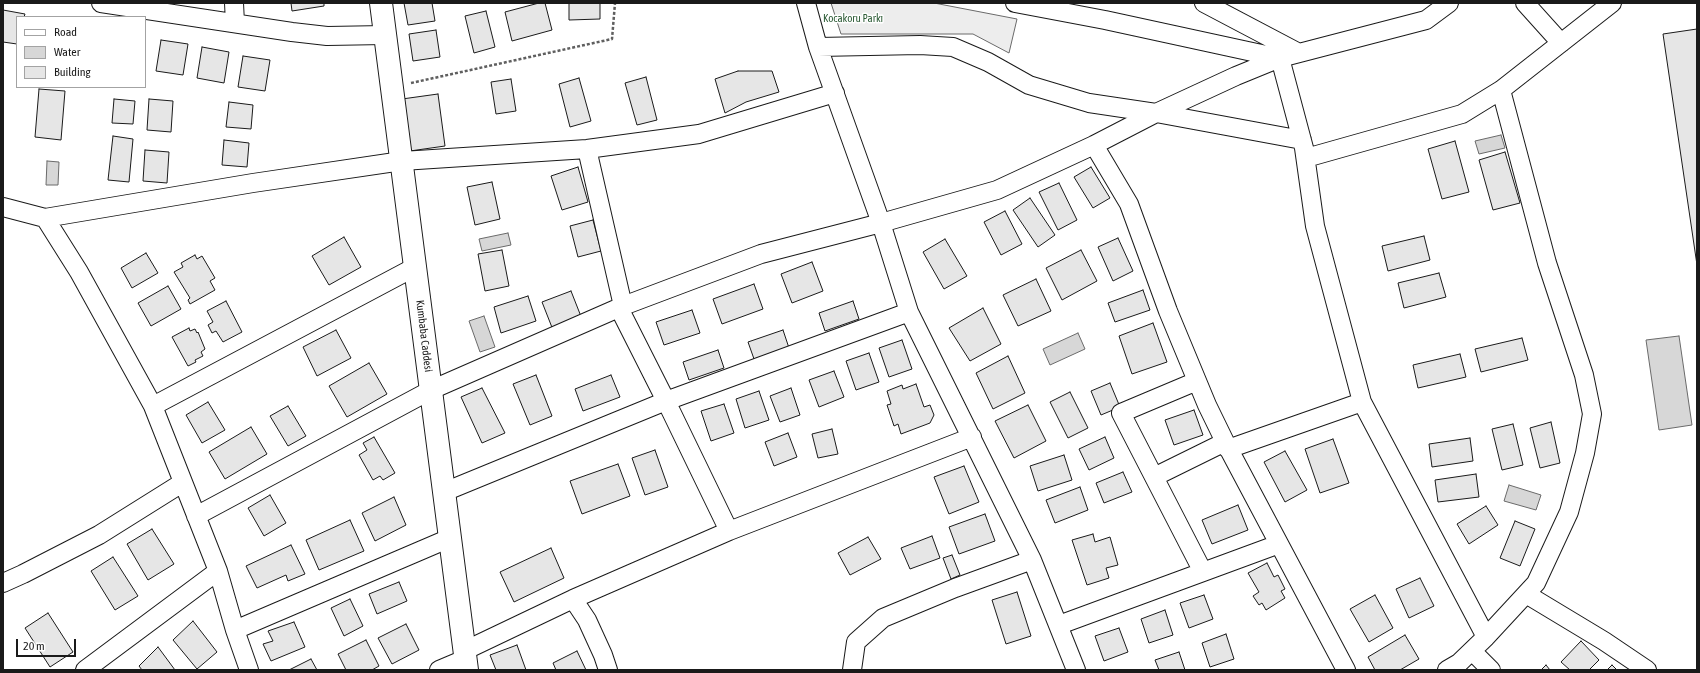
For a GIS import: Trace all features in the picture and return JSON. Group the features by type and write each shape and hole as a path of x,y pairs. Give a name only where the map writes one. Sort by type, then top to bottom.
{"street":[{"path":"101,3 328,36 385,35"},
{"path":"234,3 235,23"},
{"name":"Kumbaba Caddesi","path":"381,3 466,660"},
{"path":"806,3 818,47 881,223 909,312 1032,560 1076,670"},
{"path":"1015,3 1105,20 1280,58"},
{"path":"1204,3 1299,53"},
{"path":"196,516 431,390 621,307 761,254 881,223 997,190 1236,76 1280,58 1426,20 1449,3"},
{"path":"1525,3 1561,43"},
{"path":"1306,158 1462,114 1501,90 1612,3"},
{"path":"818,47 920,45 953,47 988,62 1029,85 1089,104 1156,113 1302,140"},
{"path":"1280,58 1306,158 1315,226 1362,402 1486,638"},
{"path":"1447,670 1459,663 1486,638 1536,583 1569,512 1585,453 1592,414 1584,375 1547,262 1501,90"},
{"path":"3,207 45,218 253,183 402,161 587,149 699,134 835,93"},
{"path":"1108,106 1112,136"},
{"path":"1094,145 1129,204 1168,311 1197,381 1227,446 1346,670"},
{"path":"587,149 621,307 729,531"},
{"path":"45,218 79,272 153,406 182,483 218,571 235,630 249,670"},
{"path":"153,406 415,267"},
{"path":"444,492 666,401 909,312"},
{"path":"1197,381 1121,414 1203,572"},
{"path":"1154,477 1227,446 1362,402"},
{"path":"439,670 466,660 573,598 729,531 972,437"},
{"path":"3,583 99,535 182,483"},
{"path":"235,630 450,538"},
{"path":"1059,625 1279,544"},
{"path":"852,670 856,642 883,618 955,588 1032,560"},
{"path":"85,670 218,571"},
{"path":"1526,594 1604,641 1648,670"},
{"path":"573,598 587,620 604,655 608,670"},
{"path":"1472,651 1491,670"}],"path":[{"path":"392,87 612,39 615,3"}],"shaded area":[{"name":"Kocakoru Parkı","path":"831,3 934,3 1017,19 1009,53 973,34 841,34"}],"water":[{"path":"1501,135 1505,148 1479,154 1475,141"},
{"path":"47,161 59,162 58,185 46,185"},
{"path":"508,233 511,245 482,251 479,239"},
{"path":"484,316 495,347 480,352 469,321"},
{"path":"1078,333 1085,349 1050,365 1043,349"},
{"path":"1679,336 1692,425 1659,430 1646,340"},
{"path":"1509,485 1541,495 1536,510 1504,501"}],"building":[{"path":"291,3 324,3 324,6 292,11"},
{"path":"404,3 432,3 435,21 408,25"},
{"path":"539,3 545,3 552,30 512,41 505,12"},
{"path":"569,3 600,3 600,19 569,20"},
{"path":"3,10 25,14 24,16 16,16 16,44 3,42"},
{"path":"486,11 495,47 474,53 465,16"},
{"path":"1697,29 1697,265 1663,34"},
{"path":"436,30 440,57 413,61 409,34"},
{"path":"161,40 188,44 183,75 156,71"},
{"path":"202,47 229,52 224,83 197,78"},
{"path":"243,56 270,60 265,91 238,87"},
{"path":"738,71 772,71 779,92 746,102 725,113 715,79"},
{"path":"646,77 657,120 637,125 625,83"},
{"path":"579,78 591,121 570,127 559,84"},
{"path":"511,79 516,111 496,114 491,82"},
{"path":"39,89 65,91 61,140 35,137"},
{"path":"438,94 445,146 410,151 402,99"},
{"path":"114,99 135,101 133,124 112,123"},
{"path":"149,99 173,101 171,132 147,130"},
{"path":"229,102 253,105 251,129 226,127"},
{"path":"113,136 133,139 129,182 108,180"},
{"path":"224,140 249,143 247,167 222,165"},
{"path":"1455,141 1469,192 1442,199 1428,149"},
{"path":"145,150 169,152 167,183 143,181"},
{"path":"1505,152 1520,203 1493,210 1479,160"},
{"path":"578,167 588,202 562,210 551,176"},
{"path":"1091,167 1110,198 1093,208 1074,177"},
{"path":"492,182 500,219 475,225 467,187"},
{"path":"1059,183 1077,220 1058,230 1039,192"},
{"path":"1030,198 1055,235 1038,247 1013,210"},
{"path":"1005,211 1022,244 1001,255 984,222"},
{"path":"593,220 601,251 578,257 570,226"},
{"path":"1424,236 1430,260 1388,271 1382,246"},
{"path":"344,237 361,267 329,285 312,256"},
{"path":"1118,238 1133,271 1113,281 1098,247"},
{"path":"945,239 967,276 944,289 923,252"},
{"path":"502,250 509,286 485,291 478,254"},
{"path":"1081,250 1097,281 1062,300 1046,268"},
{"path":"146,253 158,273 132,288 121,268"},
{"path":"195,255 197,259 202,256 215,278 210,281 215,290 190,304 188,300 190,298 174,272 183,267 181,263"},
{"path":"812,262 823,291 792,303 781,274"},
{"path":"1439,273 1446,297 1404,308 1398,283"},
{"path":"1036,279 1051,311 1018,326 1003,295"},
{"path":"754,284 763,309 722,324 713,299"},
{"path":"168,286 181,309 151,326 138,303"},
{"path":"1143,290 1150,310 1115,322 1108,303"},
{"path":"571,291 582,319 553,330 542,302"},
{"path":"528,296 536,321 501,333 494,307"},
{"path":"226,301 242,332 223,342 216,331 212,333 208,325 213,322 207,311"},
{"path":"853,301 859,319 825,331 819,313"},
{"path":"983,308 1001,344 970,361 949,328"},
{"path":"692,310 700,333 664,345 656,322"},
{"path":"1153,323 1167,362 1132,374 1119,336"},
{"path":"189,328 190,331 195,329 197,333 198,332 205,349 201,352 203,356 188,366 172,337"},
{"path":"336,330 351,358 317,376 303,347"},
{"path":"783,330 789,348 754,359 748,342"},
{"path":"1522,338 1528,360 1481,372 1475,349"},
{"path":"902,340 912,369 889,377 879,348"},
{"path":"718,350 724,368 689,380 683,362"},
{"path":"869,353 879,382 856,390 846,361"},
{"path":"1460,354 1466,377 1418,388 1413,365"},
{"path":"1008,356 1025,393 993,409 976,373"},
{"path":"369,363 387,394 347,417 329,386"},
{"path":"834,371 844,397 819,407 809,380"},
{"path":"536,375 552,416 530,425 513,384"},
{"path":"611,375 620,397 583,411 575,389"},
{"path":"1110,383 1120,407 1101,415 1091,391"},
{"path":"916,384 924,407 930,405 934,415 930,423 901,434 898,424 894,426 887,405 891,404 887,391 902,385 903,389"},
{"path":"482,388 505,433 482,443 461,397"},
{"path":"791,388 800,415 780,422 770,396"},
{"path":"759,391 769,420 745,428 736,399"},
{"path":"1070,392 1088,428 1068,438 1050,402"},
{"path":"208,402 225,430 202,443 186,415"},
{"path":"724,404 734,433 711,441 701,411"},
{"path":"1028,405 1046,441 1014,458 995,421"},
{"path":"288,406 306,436 288,446 270,416"},
{"path":"1194,410 1203,435 1174,445 1165,420"},
{"path":"1551,422 1560,463 1540,468 1530,428"},
{"path":"1513,424 1523,465 1502,470 1492,429"},
{"path":"251,427 267,454 225,479 209,452"},
{"path":"832,429 838,454 818,458 812,434"},
{"path":"788,433 797,457 774,466 765,442"},
{"path":"374,437 395,473 383,480 380,476 373,480 359,455 367,450 363,443"},
{"path":"1105,437 1114,458 1089,470 1079,449"},
{"path":"1470,438 1473,461 1432,467 1429,444"},
{"path":"1333,439 1349,483 1320,493 1305,449"},
{"path":"655,450 668,487 645,495 632,458"},
{"path":"1285,451 1307,490 1285,502 1264,462"},
{"path":"1064,455 1072,480 1038,491 1030,466"},
{"path":"618,464 630,496 582,514 570,481"},
{"path":"964,466 979,502 949,514 934,477"},
{"path":"1123,472 1132,492 1104,503 1096,483"},
{"path":"1476,474 1479,497 1438,502 1435,480"},
{"path":"1080,487 1088,510 1055,523 1046,500"},
{"path":"270,495 286,523 264,536 248,508"},
{"path":"394,497 406,525 375,541 362,513"},
{"path":"1238,505 1248,530 1212,544 1202,520"},
{"path":"1486,506 1498,525 1469,544 1457,524"},
{"path":"985,514 995,541 959,554 949,527"},
{"path":"350,520 364,551 319,570 306,540"},
{"path":"1515,521 1535,529 1520,566 1500,558"},
{"path":"152,529 174,564 148,580 127,544"},
{"path":"1093,534 1095,542 1110,537 1118,565 1106,568 1109,578 1087,585 1072,540"},
{"path":"932,536 940,558 910,569 901,548"},
{"path":"868,537 881,559 850,575 838,553"},
{"path":"291,545 305,574 288,581 286,575 257,588 246,566"},
{"path":"551,548 564,578 514,602 500,572"},
{"path":"952,555 960,575 951,579 943,558"},
{"path":"113,557 138,596 115,610 91,571"},
{"path":"1267,563 1274,577 1278,575 1285,589 1281,591 1285,598 1266,610 1262,603 1259,605 1253,596 1259,592 1248,573"},
{"path":"1420,578 1434,606 1409,618 1396,589"},
{"path":"399,582 407,601 377,614 369,594"},
{"path":"1017,592 1031,636 1006,644 992,600"},
{"path":"1204,595 1213,619 1189,628 1180,603"},
{"path":"1375,595 1393,628 1369,642 1350,609"},
{"path":"350,599 363,626 344,636 331,608"},
{"path":"1165,610 1173,635 1149,643 1141,619"},
{"path":"48,613 73,652 50,667 25,628"},
{"path":"193,621 217,652 197,669 173,640"},
{"path":"294,622 305,647 271,661 263,644 273,641 268,631"},
{"path":"406,624 419,650 392,664 378,638"},
{"path":"1119,628 1128,652 1104,661 1095,636"},
{"path":"1226,634 1234,659 1210,667 1202,643"},
{"path":"1405,635 1419,659 1400,670 1375,670 1368,657"},
{"path":"366,640 379,666 372,670 346,670 338,654"},
{"path":"1581,641 1599,660 1589,670 1570,670 1561,662"},
{"path":"517,645 526,670 496,670 490,655"},
{"path":"158,647 175,670 142,670 139,666"},
{"path":"577,651 586,670 556,670 553,663"},
{"path":"1179,652 1185,670 1159,670 1155,660"},
{"path":"311,659 317,670 289,670"},
{"path":"1546,665 1550,670 1541,670"},
{"path":"1612,665 1617,670 1607,670"}]}
